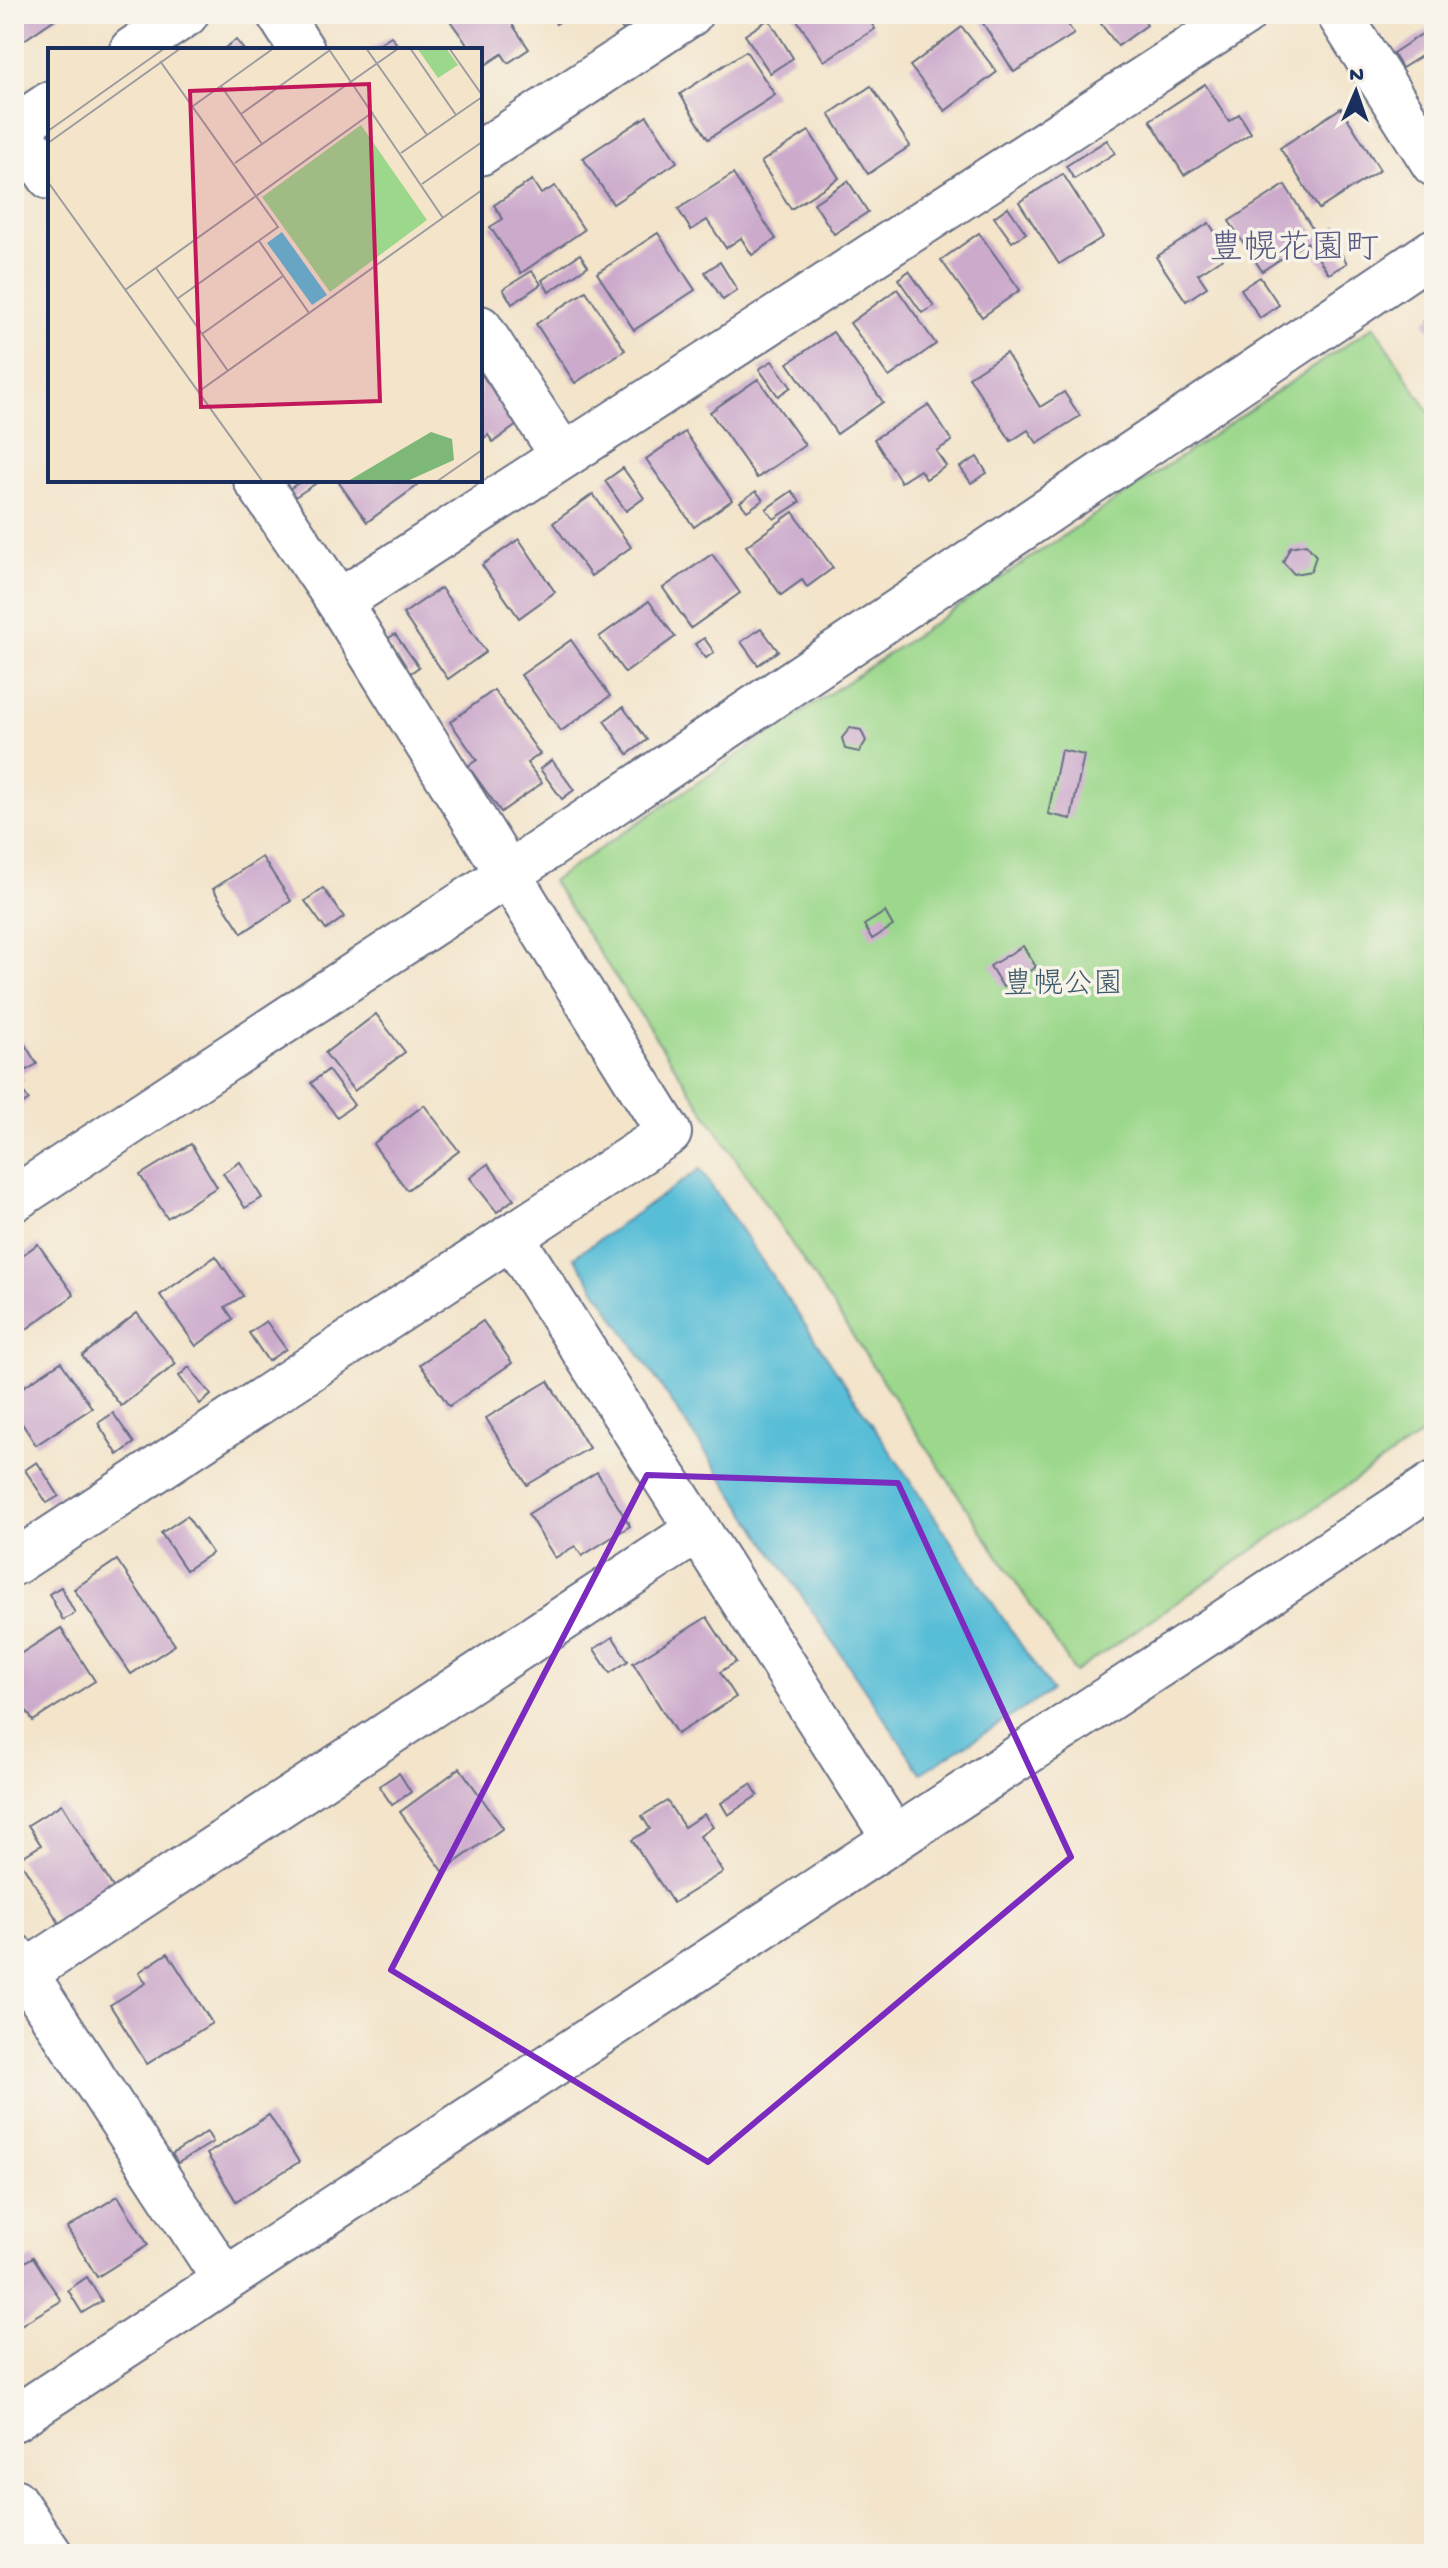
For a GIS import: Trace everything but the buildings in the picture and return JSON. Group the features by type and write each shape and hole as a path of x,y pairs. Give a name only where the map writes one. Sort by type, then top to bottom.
{"street":[{"path":"135,48 186,14"},
{"path":"279,14 301,48"},
{"path":"482,152 690,14"},
{"path":"339,602 1244,14"},
{"path":"1339,14 1434,164"},
{"path":"27,118 48,172"},
{"path":"14,1199 508,874 1434,251"},
{"path":"482,331 563,456"},
{"path":"14,1563 669,1133 339,602 257,482"},
{"path":"511,1236 894,1838"},
{"path":"14,2419 1434,1484"},
{"path":"225,2280 20,1965 698,1530"},
{"path":"14,2501 50,2554"}],"highlighted area":[{"path":"647,1475 898,1483 1071,1857 708,2162 391,1970"}],"green space":[{"name":"豊幌公園","path":"1374,326 1434,419 1434,1426 1075,1672 552,881"}],"water":[{"path":"700,1169 1052,1691 921,1773 574,1257"}],"district":[{"name":"豊幌花園町","path":"1294,245"}]}
